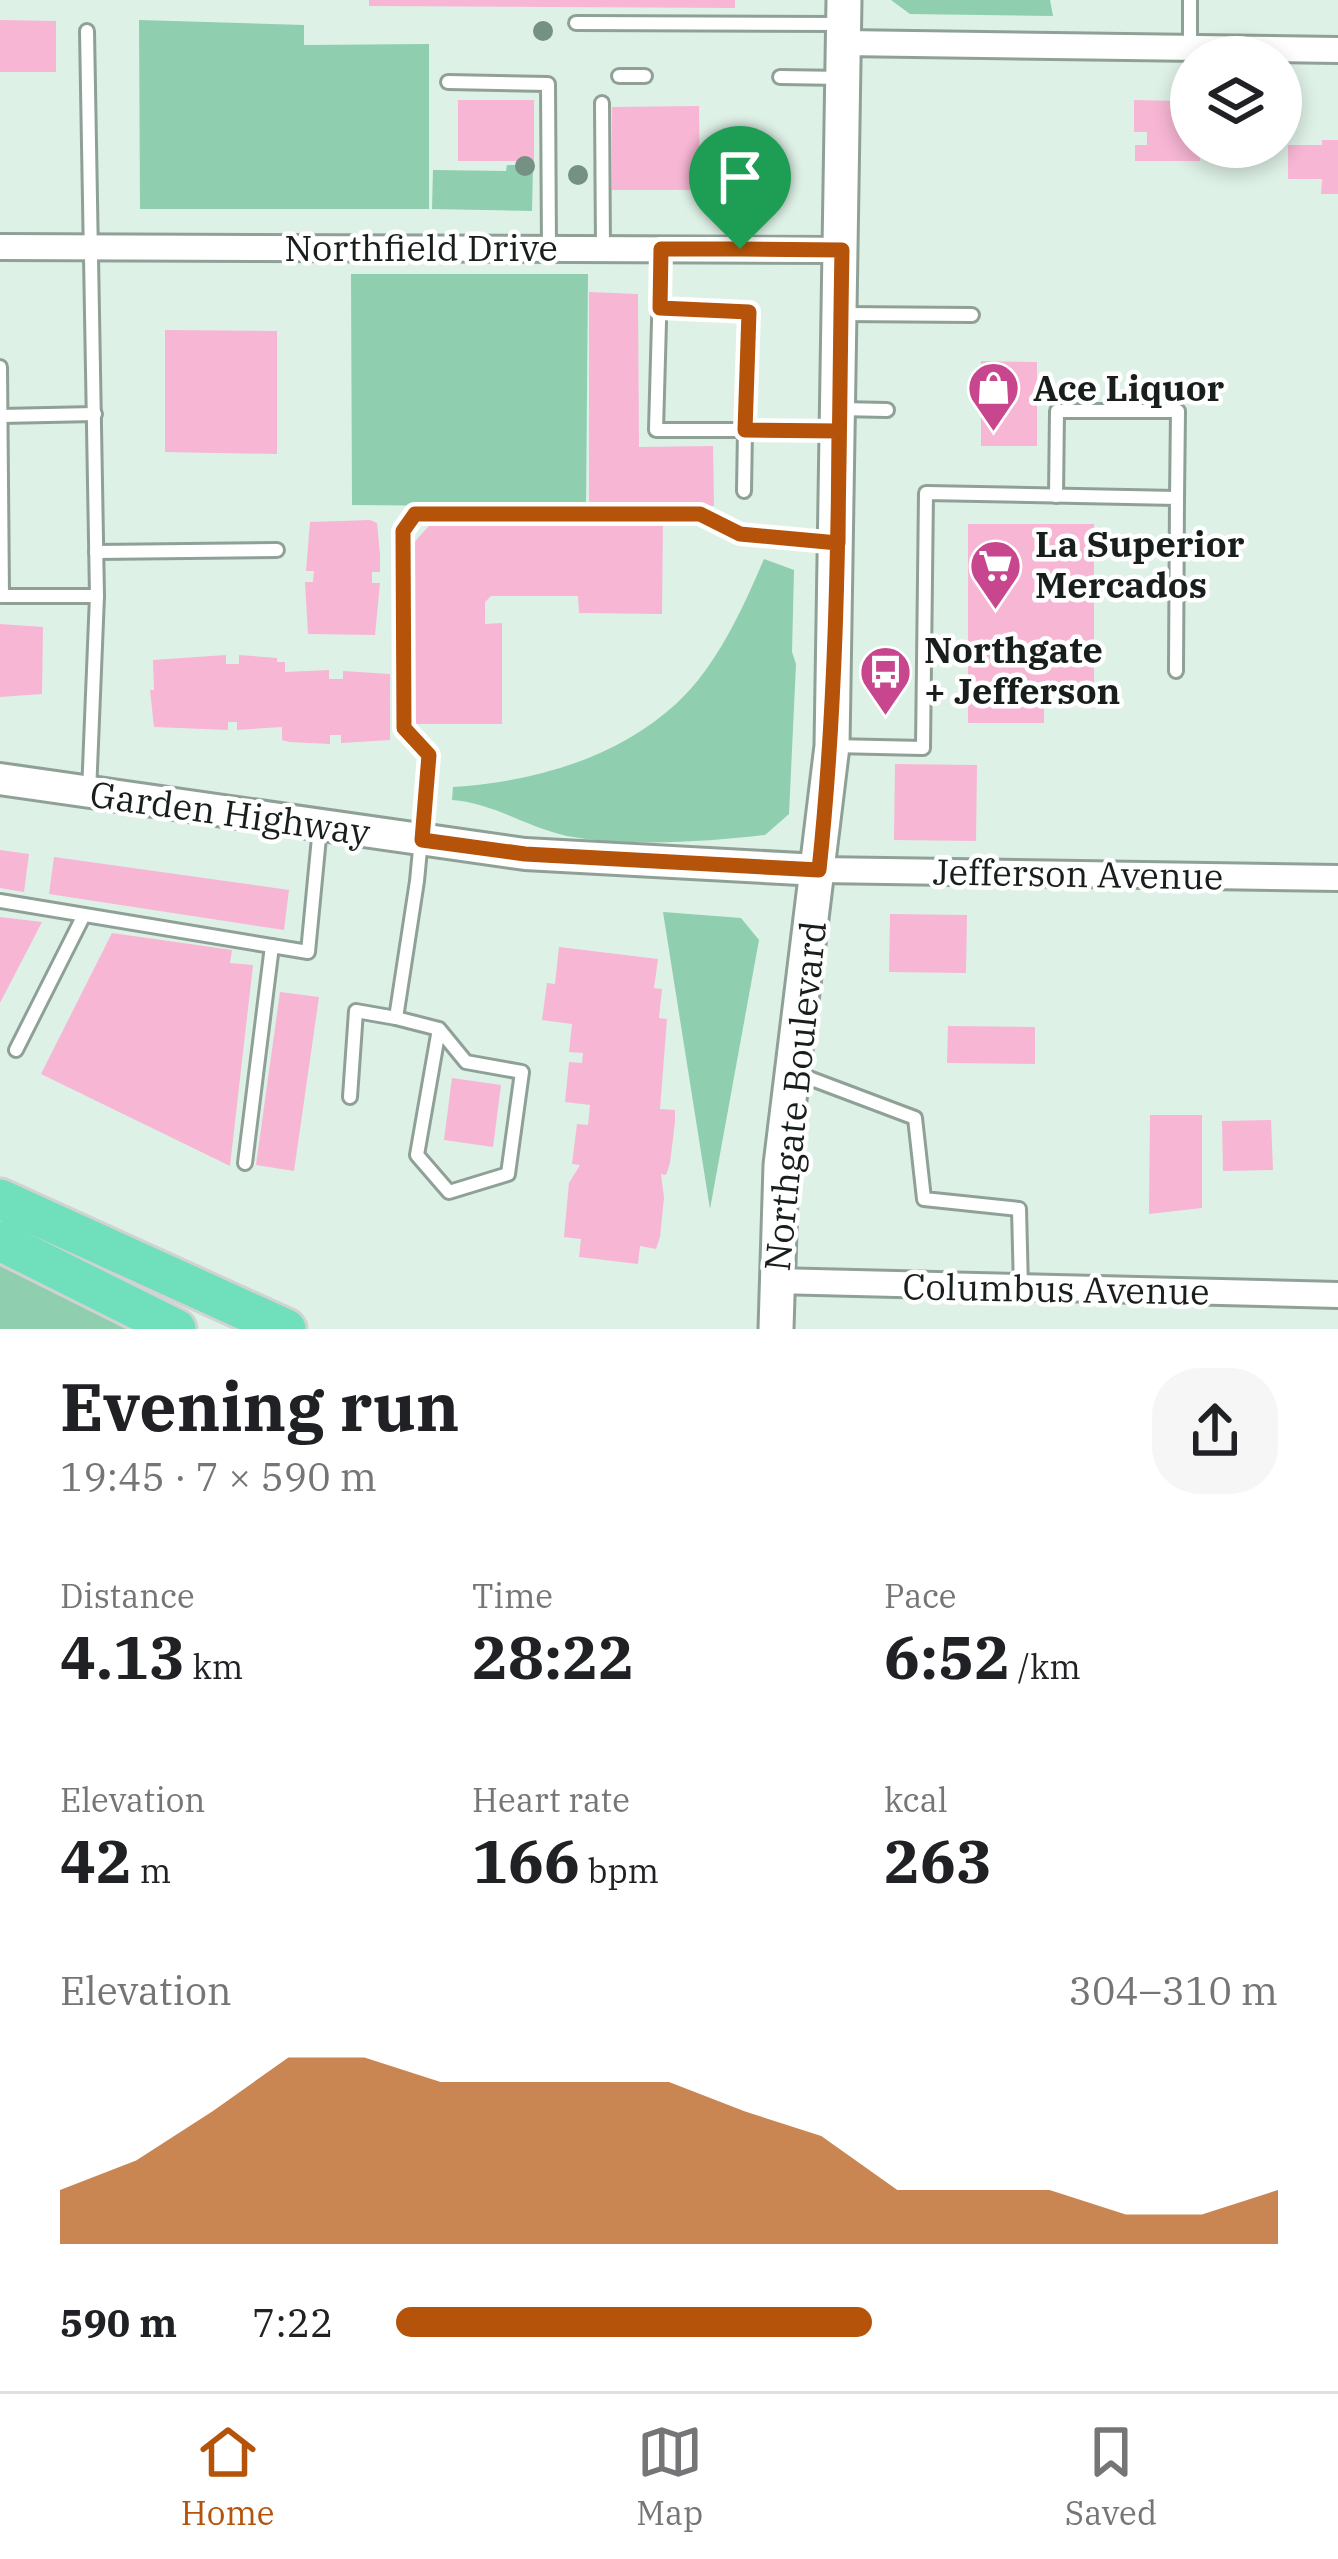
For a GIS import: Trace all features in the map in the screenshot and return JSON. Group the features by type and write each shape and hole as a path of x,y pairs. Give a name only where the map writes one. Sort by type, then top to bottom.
{"main road":[{"name":"Northgate Boulevard","path":"776,1329 775,1281 792,1072 832,746 844,22"},
{"path":"0,1199 286,1329"},
{"path":"0,1241 176,1329"}],"street":[{"path":"844,22 1170,46"},
{"path":"1302,50 1338,50"},
{"name":"Northfield Drive","path":"0,247 842,250"},
{"name":"Garden Highway","path":"0,779 595,860 819,870"},
{"name":"Jefferson Avenue","path":"819,870 1338,878"},
{"name":"Columbus Avenue","path":"775,1281 1338,1295"}],"lane":[{"path":"1190,0 1190,36"},
{"path":"576,23 844,22"},
{"path":"87,31 97,596 88,794"},
{"path":"619,76 645,76"},
{"path":"780,77 844,78"},
{"path":"448,82 548,84 549,249"},
{"path":"602,103 603,249"},
{"path":"739,205 740,249"},
{"path":"661,249 656,430 745,430 887,410"},
{"path":"660,308 749,312 744,491"},
{"path":"841,314 971,315"},
{"path":"0,368 2,596 97,596"},
{"path":"1056,496 1057,410 1178,410 1176,670"},
{"path":"1,416 95,414"},
{"path":"832,746 923,748 926,493 1177,498"},
{"path":"396,1018 422,840 429,755 404,728 403,531 415,514 700,514 740,534 838,543"},
{"path":"96,552 277,550"},
{"path":"0,901 308,952 320,826"},
{"path":"16,1050 84,915"},
{"path":"245,1163 272,946"},
{"path":"350,1096 356,1011 439,1030 466,1062 522,1072 508,1174 449,1192 417,1155 439,1030"},
{"path":"792,1072 915,1118 924,1199 1019,1209 1021,1290"}],"green space":[{"path":"891,0 1050,0 1053,16 910,14"},
{"path":"139,20 304,25 304,45 429,44 429,209 140,209"},
{"path":"507,165 533,165 532,211 432,209 433,170 506,171"},
{"path":"351,274 588,274 586,507 352,505"},
{"path":"764,559 794,570 792,652 796,664 789,814 765,835 666,842 589,839 452,800 453,787 513,780 572,764 653,722 677,703 717,654"},
{"path":"663,912 741,918 759,940 710,1209"},
{"path":"0,1242 163,1329 0,1329"}],"building":[{"path":"369,0 735,0 735,8 369,6"},
{"path":"0,20 56,21 56,72 0,72"},
{"path":"458,100 534,100 534,161 458,161"},
{"path":"1134,100 1170,101 1170,161 1135,161 1135,145 1147,145 1147,132 1134,132"},
{"path":"699,106 700,190 612,190 612,107"},
{"path":"1322,140 1338,140 1338,194 1321,194 1322,179 1288,179 1288,168 1302,168 1302,145 1322,145"},
{"path":"589,292 638,294 639,447 713,446 714,506 589,507"},
{"path":"165,330 277,331 277,454 165,452"},
{"path":"981,361 1037,362 1037,446 981,446"},
{"path":"435,519 663,519 662,614 579,613 578,596 491,596 485,602 485,624 502,623 502,724 412,724 410,547"},
{"path":"310,522 377,523 380,555 380,572 372,572 372,583 380,583 375,635 308,634 305,582 313,582 314,571 306,571"},
{"path":"968,524 1094,524 1094,685 1044,685 1044,723 968,723"},
{"path":"0,624 43,627 42,694 0,697"},
{"path":"226,655 226,664 239,664 239,655 277,658 285,662 285,672 329,670 329,679 343,679 343,671 390,674 390,740 341,743 341,735 330,735 330,744 289,742 282,740 282,727 237,730 237,722 228,722 228,730 154,727 153,660"},
{"path":"895,764 977,765 976,841 894,840"},
{"path":"0,850 29,854 24,892 0,888"},
{"path":"54,857 289,890 284,930 49,894"},
{"path":"890,914 967,915 966,973 889,972"},
{"path":"0,917 42,922 0,1003"},
{"path":"112,933 232,950 230,963 253,965 230,1166 41,1074"},
{"path":"559,947 658,959 654,988 662,989 659,1018 667,1019 660,1109 675,1110 675,1122 670,1163 666,1175 661,1174 660,1237 656,1249 640,1246 638,1264 579,1257 581,1239 564,1237 569,1183 580,1165 572,1164 577,1124 588,1125 590,1105 565,1102 569,1062 582,1063 583,1053 569,1052 572,1024 542,1020 547,983 555,984"},
{"path":"280,992 319,997 294,1171 256,1165"},
{"path":"948,1026 1035,1027 1035,1064 947,1063"},
{"path":"452,1078 501,1085 493,1147 444,1140"},
{"path":"1150,1115 1202,1115 1202,1208 1149,1214"},
{"path":"1271,1120 1273,1170 1223,1171 1222,1121"}],"place":[{"name":"Ace Liquor","path":"994,434"},
{"name":"La Superior Mercados","path":"996,611"},
{"name":"Northgate + Jefferson","path":"885,717"}],"route":[{"path":"740,249 661,249 660,308 749,312 745,430 839,431 838,543 740,534 700,514 415,514 403,531 404,728 429,755 422,840 642,863 819,870 832,746 838,543 842,250 740,249"}]}
